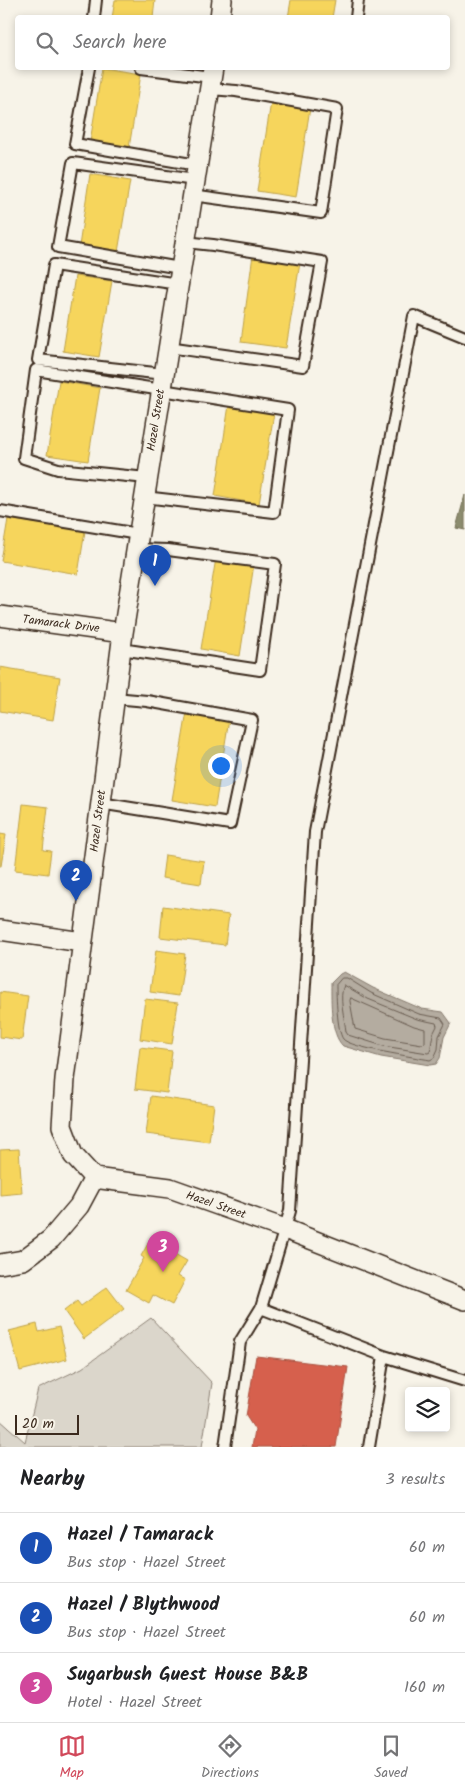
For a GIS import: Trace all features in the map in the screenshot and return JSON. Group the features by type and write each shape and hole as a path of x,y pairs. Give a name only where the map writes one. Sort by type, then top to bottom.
{"street":[{"path":"220,15 222,0"},
{"name":"Hazel Street","path":"211,78 122,641 65,1078 62,1126 73,1154 94,1178 170,1188 285,1229 465,1300"},
{"name":"Tamarack Drive","path":"0,616 122,641"},
{"path":"0,930 82,942"},
{"path":"0,1264 23,1260 51,1239 79,1206 94,1178"}],"lane":[{"path":"94,15 96,0"},
{"path":"356,15 358,0"},
{"path":"89,70 75,144 195,180 321,213 337,109 236,91 211,78 156,70"},
{"path":"179,276 58,248 72,163 195,180"},
{"path":"168,347 303,366 322,262 185,242"},
{"path":"144,497 274,512 288,410 162,381 38,360 54,265 179,276"},
{"path":"225,1447 240,1342 261,1308 290,1207 315,832 414,316 465,337"},
{"path":"148,478 58,469 24,458 36,370 162,381"},
{"path":"0,510 168,550 275,564 260,670 122,641"},
{"path":"100,803 230,824 252,720 114,698"},
{"path":"261,1308 384,1356 465,1381"},
{"path":"369,1447 384,1356"}],"shaded area":[{"path":"151,1318 212,1383 202,1447 0,1447 0,1420 25,1442 38,1389 82,1368"}],"water":[{"path":"344,972 373,988 422,1009 443,1012 451,1023 444,1037 440,1058 436,1064 430,1065 381,1057 343,1046 333,1025 331,983"}],"building: Homes":[{"path":"115,0 155,0 153,15 112,15"},
{"path":"291,0 335,0 332,15 288,15"},
{"path":"102,70 141,74 129,148 90,142"},
{"path":"271,102 310,108 296,197 257,191"},
{"path":"90,174 130,181 118,252 79,246"},
{"path":"253,255 300,263 286,348 241,342"},
{"path":"75,276 112,281 99,357 63,351"},
{"path":"59,381 100,388 88,461 47,455"},
{"path":"229,405 274,413 259,504 215,496"},
{"path":"8,519 85,531 78,574 1,561"},
{"path":"216,558 254,564 240,656 201,649"},
{"path":"0,667 60,677 53,720 0,711"},
{"path":"187,712 229,719 215,807 172,800"},
{"path":"23,804 48,807 43,850 51,851 48,874 15,870"},
{"path":"0,834 6,835 1,866 0,866"},
{"path":"165,855 204,861 201,884 162,878"},
{"path":"163,906 229,915 225,945 160,937"},
{"path":"156,950 185,954 179,996 150,992"},
{"path":"0,992 28,996 22,1040 0,1037"},
{"path":"145,999 178,1003 172,1044 140,1039"},
{"path":"140,1047 172,1051 167,1093 135,1089"},
{"path":"151,1096 214,1105 209,1142 146,1134"},
{"path":"19,1149 22,1193 0,1195 0,1150"},
{"path":"150,1240 187,1261 178,1276 185,1280 172,1305 153,1295 149,1303 126,1290 144,1258 141,1256"},
{"path":"107,1287 124,1309 84,1339 64,1311 77,1301 81,1306"},
{"path":"37,1324 39,1332 59,1327 67,1359 20,1371 9,1331"}],"building: Shops":[{"path":"256,1356 348,1367 336,1447 252,1447 255,1430 246,1416"}],"building: Industry":[{"path":"465,495 465,530 456,528"}],"place":[{"name":"Hazel / Tamarack","path":"155,586"},
{"name":"Hazel / Blythwood","path":"76,901"},
{"name":"Sugarbush Guest House B&B","path":"163,1272"}]}
